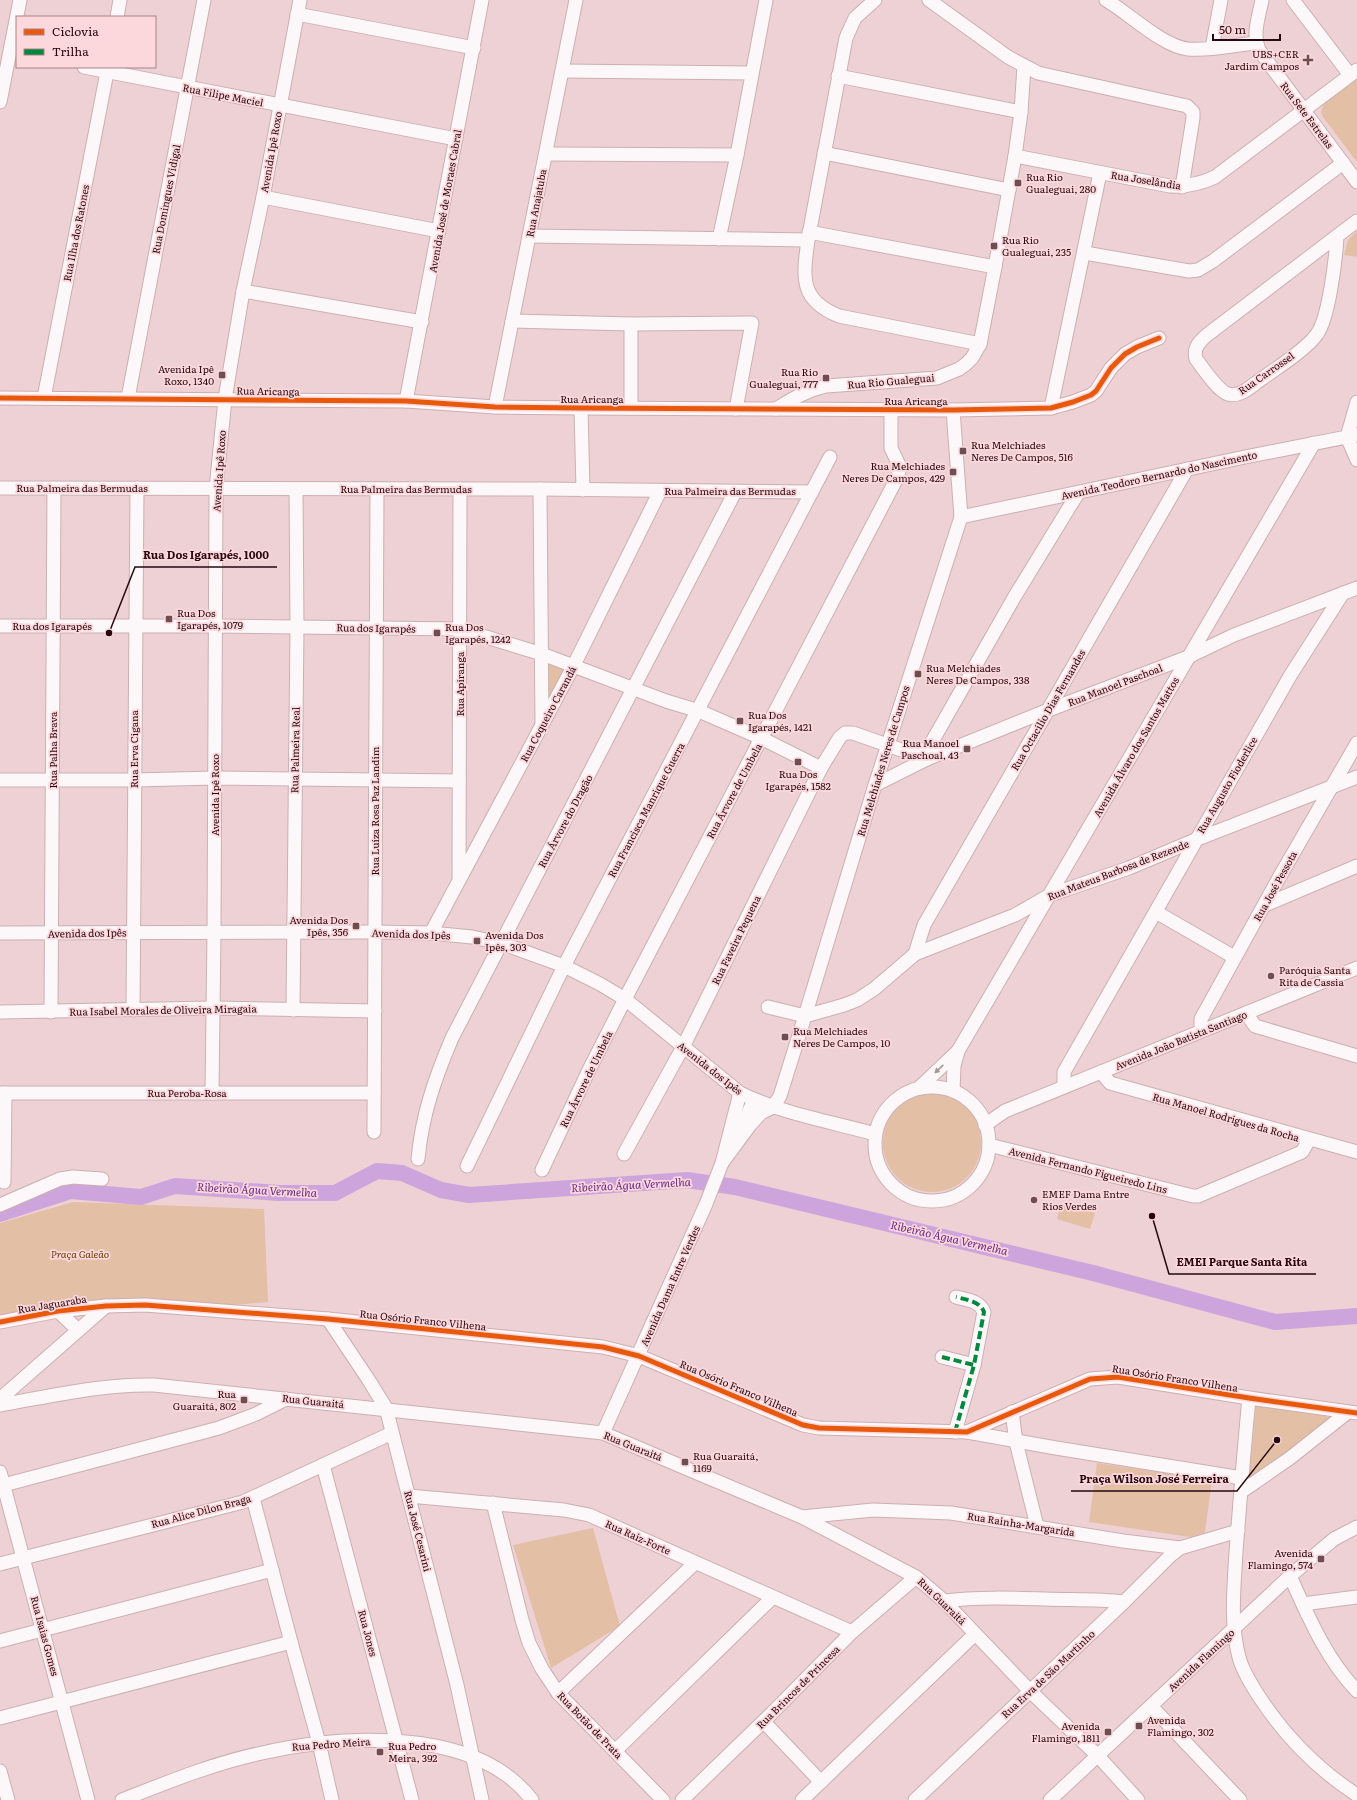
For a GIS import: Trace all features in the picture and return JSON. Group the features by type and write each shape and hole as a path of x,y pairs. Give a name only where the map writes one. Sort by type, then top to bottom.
{"street":[{"path":"18,16 20,0"},
{"path":"117,16 120,0"},
{"name":"Rua Domingues Vidigal","path":"128,398 204,0"},
{"name":"Avenida Ipê Roxo","path":"212,1093 216,488 225,399 243,291 263,197 300,0"},
{"name":"Avenida José de Moraes Cabral","path":"406,401 482,0"},
{"name":"Rua Anajatuba","path":"495,407 576,0"},
{"path":"719,239 737,155 766,0"},
{"path":"875,0 855,18 849,29 838,76 808,236 804,266 805,282 813,300 826,311 839,316 980,344"},
{"path":"930,0 1008,57 1038,73 1187,106 1191,109 1193,118 1182,187"},
{"path":"1106,0 1172,44 1188,49 1256,43 1256,31 1262,0"},
{"path":"1212,48 1221,0"},
{"path":"1293,0 1354,73"},
{"path":"297,14 474,48"},
{"path":"0,102 13,52 16,30"},
{"name":"Rua Sete Estrelas","path":"1256,43 1264,57 1357,182"},
{"name":"Rua Rio Gualeguai","path":"776,409 799,394 826,386 926,379 947,375 966,364 972,358 980,344 996,267 1015,156 1021,112 1024,66"},
{"name":"Rua Filipe Maciel","path":"96,68 107,69 187,88 456,139"},
{"name":"Rua Ilha dos Ratones","path":"44,398 107,69"},
{"path":"562,71 752,73"},
{"name":"Rua Joselândia","path":"1015,156 1100,173 1182,187 1198,184 1215,177 1354,73"},
{"path":"838,76 1021,112"},
{"path":"824,153 1009,190"},
{"path":"546,154 737,155"},
{"path":"1085,253 1189,271 1198,270 1213,261 1343,163"},
{"path":"1051,408 1085,253 1100,173"},
{"path":"263,197 439,231"},
{"name":"Rua Carrossel","path":"1337,236 1336,255 1329,298 1321,329 1313,340 1240,393 1231,395 1222,391 1196,359 1195,352 1198,343 1337,236 1357,221"},
{"path":"529,236 719,239 808,236 996,267"},
{"path":"243,291 422,322"},
{"path":"512,321 631,324 752,323 736,409"},
{"path":"631,324 631,408"},
{"name":"Rua Aricanga","path":"0,398 406,401 495,407 582,408 891,410 1051,408 1091,395 1096,391 1111,368 1125,354 1137,347 1159,338"},
{"path":"1357,402 1352,436 1357,460"},
{"path":"582,408 583,490"},
{"name":"Rua Árvore de Umbela","path":"542,1170 588,1072 900,472 898,461 891,448 891,410"},
{"name":"Rua Melchíades Neres de Campos","path":"773,1106 780,1096 806,1016 875,785 961,517 953,410"},
{"name":"Avenida Teodoro Bernardo do Nascimento","path":"961,517 1352,436"},
{"name":"Avenida Álvaro dos Santos Mattos","path":"953,1091 954,1066 958,1051 1314,443"},
{"name":"Rua Francisca Manrique Guerra","path":"467,1166 564,966 830,457"},
{"name":"Rua Octacílio Dias Fernandes","path":"915,954 924,924 1187,469"},
{"name":"Rua Palmeira das Bermudas","path":"0,488 216,488 296,490 540,489 812,492"},
{"name":"Rua Palha Brava","path":"51,1012 54,488"},
{"name":"Rua Erva Cigana","path":"133,1010 135,626 138,488"},
{"name":"Rua Luíza Rosa Paz Landim","path":"374,1132 377,489"},
{"name":"Rua Apiranga","path":"459,879 460,489"},
{"path":"540,489 542,726"},
{"name":"Rua Palmeira Real","path":"293,1010 297,627 296,490"},
{"name":"Rua Coqueiro Carandá","path":"431,933 573,667 660,491"},
{"name":"Rua Árvore do Dragão","path":"418,1159 420,1136 426,1108 438,1072 452,1038 736,492"},
{"path":"889,745 924,758 1015,596 1078,493"},
{"name":"Rua Manoel Paschoal","path":"875,785 924,758 1188,657 1234,635 1357,588"},
{"name":"Rua Augusto Fioderlice","path":"1064,1087 1064,1072 1156,912 1195,840 1290,676 1343,593"},
{"name":"Rua dos Igarapés","path":"0,626 376,627 460,629 542,654 634,689 699,710 761,738 821,768"},
{"name":"Rua Faveira Pequena","path":"624,1154 683,1047 821,768 840,737 845,733 852,734 889,745"},
{"name":"Rua José Pessota","path":"1201,1031 1201,1019 1234,957 1357,743"},
{"path":"1350,754 1352,764 1357,772"},
{"name":"Rua Mateus Barbosa de Rezende","path":"806,1016 857,1000 874,989 915,954 1015,915 1050,895 1129,868 1195,840 1357,776"},
{"path":"0,780 134,780 215,778 459,781"},
{"path":"1299,800 1305,804 1314,816"},
{"path":"1265,905 1302,888 1357,866"},
{"path":"1280,876 1291,886 1302,888"},
{"path":"1156,912 1234,957"},
{"name":"Avenida dos Ipês","path":"0,933 431,933 472,937 501,943 564,966 600,984 625,1000 740,1093 754,1100 773,1106"},
{"name":"Avenida João Batista Santiago","path":"986,1125 1005,1111 1357,968"},
{"path":"768,1007 806,1016"},
{"name":"Rua Isabel Morales de Oliveira Miragaia","path":"0,1012 213,1008 375,1011"},
{"path":"1246,1013 1255,1026 1357,1056"},
{"name":"Avenida Álvaro dos Santos Mattos","path":"919,1088 958,1051"},
{"name":"Rua Manoel Rodrigues da Rocha","path":"1101,1072 1110,1083 1309,1140 1357,1152"},
{"path":"936,1086 953,1091 966,1097 976,1107 986,1125 989,1145 986,1161 980,1175 969,1187 956,1196 942,1200 926,1201 910,1197 897,1190 886,1178 878,1165 875,1149 875,1134 879,1121 886,1109 895,1099 906,1092 919,1088 936,1086"},
{"name":"Rua Peroba-Rosa","path":"3,1093 374,1092"},
{"path":"3,1093 4,1182"},
{"path":"721,1165 740,1093"},
{"path":"733,1149 754,1100"},
{"path":"721,1165 750,1125 761,1113 773,1106 875,1134"},
{"name":"Avenida João Batista Santiago","path":"976,1107 1005,1111"},
{"name":"Avenida Fernando Figueiredo Lins","path":"989,1145 1187,1196 1198,1196 1302,1152 1309,1140"},
{"name":"Avenida Dama Entre Verdes","path":"603,1433 639,1356 706,1204 721,1165"},
{"path":"0,1205 18,1199 60,1179 73,1177 102,1179"},
{"path":"956,1297 978,1303 982,1306 984,1312 961,1432 1242,1478"},
{"name":"Rua Osório Franco Vilhena","path":"106,1306 145,1305 328,1319 595,1346 639,1356 803,1425 819,1428 961,1432 1079,1383 1099,1377 1118,1377 1249,1398 1353,1412"},
{"path":"0,1399 106,1306"},
{"name":"Rua Jaguaraba","path":"0,1322 58,1311 106,1306"},
{"path":"58,1311 78,1330"},
{"name":"Rua José Cesarini","path":"328,1319 386,1408 457,1685 482,1800"},
{"path":"942,1357 974,1365"},
{"name":"Rua Guaraitá","path":"0,1405 93,1388 123,1384 154,1384 286,1399 386,1408 603,1433 802,1518 916,1577 944,1601 1030,1691 1098,1756 1138,1800"},
{"path":"1249,1398 1234,1590 1234,1630 1239,1658 1252,1685 1272,1716 1298,1747 1341,1785 1357,1795"},
{"path":"2,1486 219,1428 262,1412 286,1399"},
{"path":"1012,1412 1016,1442 1036,1526"},
{"path":"1241,1492 1353,1412"},
{"name":"Rua Alice Dilon Braga","path":"0,1564 243,1502 324,1466 392,1433"},
{"name":"Rua Jones","path":"324,1466 412,1800"},
{"name":"Rua Isaias Gomes","path":"0,1472 2,1486 24,1558 88,1800"},
{"name":"Rua Raiz-Forte","path":"409,1496 564,1510 588,1515 772,1598 852,1632"},
{"path":"253,1498 291,1642 320,1743 332,1800"},
{"name":"Rua Botão de Prata","path":"493,1503 511,1581 529,1643 542,1669 558,1693 662,1800"},
{"name":"Rua Rainha-Margarida","path":"802,1518 873,1510 933,1511 1036,1526 1123,1541 1180,1548 1238,1531"},
{"name":"Avenida Flamingo","path":"1050,1800 1234,1630 1290,1576 1334,1538 1357,1527"},
{"name":"Rua Erva de São Martinho","path":"915,1800 1180,1548"},
{"path":"558,1693 695,1563"},
{"path":"0,1641 272,1570"},
{"path":"1290,1576 1322,1642 1351,1677 1357,1691"},
{"name":"Rua Brincos de Princesa","path":"682,1800 764,1722 852,1632 916,1577"},
{"path":"615,1751 772,1598"},
{"path":"944,1601 964,1598 1108,1600 1124,1602"},
{"path":"1303,1604 1357,1598"},
{"path":"802,1800 975,1634"},
{"path":"0,1718 291,1642"},
{"path":"1151,1706 1240,1800"},
{"path":"764,1722 821,1782"},
{"name":"Rua Pedro Meira","path":"122,1800 166,1782 220,1764 261,1753 320,1743 397,1740 423,1744 473,1757 488,1764 508,1777 528,1794 532,1800"},
{"path":"0,1771 8,1800"}],"green space":[{"path":"1357,79 1357,162 1323,117 1321,112 1324,104"},
{"path":"1357,231 1357,257 1344,255 1348,240"},
{"path":"539,658 572,670 539,732"},
{"path":"932,1094 951,1098 967,1108 977,1124 981,1143 977,1162 967,1178 951,1188 932,1192 913,1188 897,1178 887,1162 883,1143 887,1124 897,1108 913,1098"},
{"name":"Praça Galeão","path":"73,1202 264,1209 268,1302 211,1307 111,1301 0,1319 0,1223"},
{"path":"1061,1203 1095,1213 1090,1229 1057,1219"},
{"path":"1256,1406 1293,1410 1329,1417 1252,1479 1249,1476"},
{"path":"1097,1463 1212,1480 1204,1539 1089,1522"},
{"path":"593,1528 620,1626 551,1668 513,1545"}],"waterway":[{"name":"Ribeirão Água Vermelha","path":"0,1214 71,1191 141,1197 175,1186 279,1193 335,1193 377,1171 402,1173 441,1190 469,1195 687,1180 735,1187 1093,1273 1275,1322 1357,1316"}],"marked path":[{"path":"955,1432 974,1365 984,1312 976,1303 956,1297"},
{"path":"942,1357 974,1365"}],"cycle path":[{"path":"0,398 406,401 495,407 581,408 953,410 1051,408 1091,395 1096,391 1111,368 1125,354 1137,347 1159,338"},
{"path":"0,1322 58,1311 106,1306 145,1305 328,1319 603,1347 639,1356 803,1425 819,1428 967,1432 1090,1379 1118,1377 1249,1398 1357,1413"}],"place":[{"name":"UBS+CER Jardim Campos","path":"1308,60"},
{"name":"Rua Rio Gualeguai, 280","path":"1018,183"},
{"name":"Rua Rio Gualeguai, 235","path":"994,246"},
{"name":"Avenida Ipê Roxo, 1340","path":"222,375"},
{"name":"Rua Rio Gualeguai, 777","path":"826,378"},
{"name":"Rua Melchiades Neres De Campos, 516","path":"963,451"},
{"name":"Rua Melchiades Neres De Campos, 429","path":"953,472"},
{"name":"Rua Dos Igarapés, 1079","path":"169,619"},
{"name":"Rua Dos Igarapés, 1000","path":"109,633"},
{"name":"Rua Dos Igarapés, 1242","path":"437,633"},
{"name":"Rua Melchiades Neres De Campos, 338","path":"918,674"},
{"name":"Rua Dos Igarapés, 1421","path":"740,721"},
{"name":"Rua Manoel Paschoal, 43","path":"967,749"},
{"name":"Rua Dos Igarapés, 1582","path":"798,762"},
{"name":"Avenida Dos Ipês, 356","path":"356,926"},
{"name":"Avenida Dos Ipês, 303","path":"477,941"},
{"name":"Paróquia Santa Rita de Cassia","path":"1271,976"},
{"name":"Rua Melchiades Neres De Campos, 10","path":"785,1037"},
{"name":"EMEF Dama Entre Rios Verdes","path":"1034,1200"},
{"name":"EMEI Parque Santa Rita","path":"1152,1216"},
{"name":"Rua Guaraitá, 802","path":"244,1400"},
{"name":"Praça Wilson José Ferreira","path":"1277,1440"},
{"name":"Rua Guaraitá, 1169","path":"685,1462"},
{"name":"Avenida Flamingo, 574","path":"1321,1559"},
{"name":"Avenida Flamingo, 302","path":"1139,1726"},
{"name":"Avenida Flamingo, 1811","path":"1108,1732"},
{"name":"Rua Pedro Meira, 392","path":"380,1752"}]}
